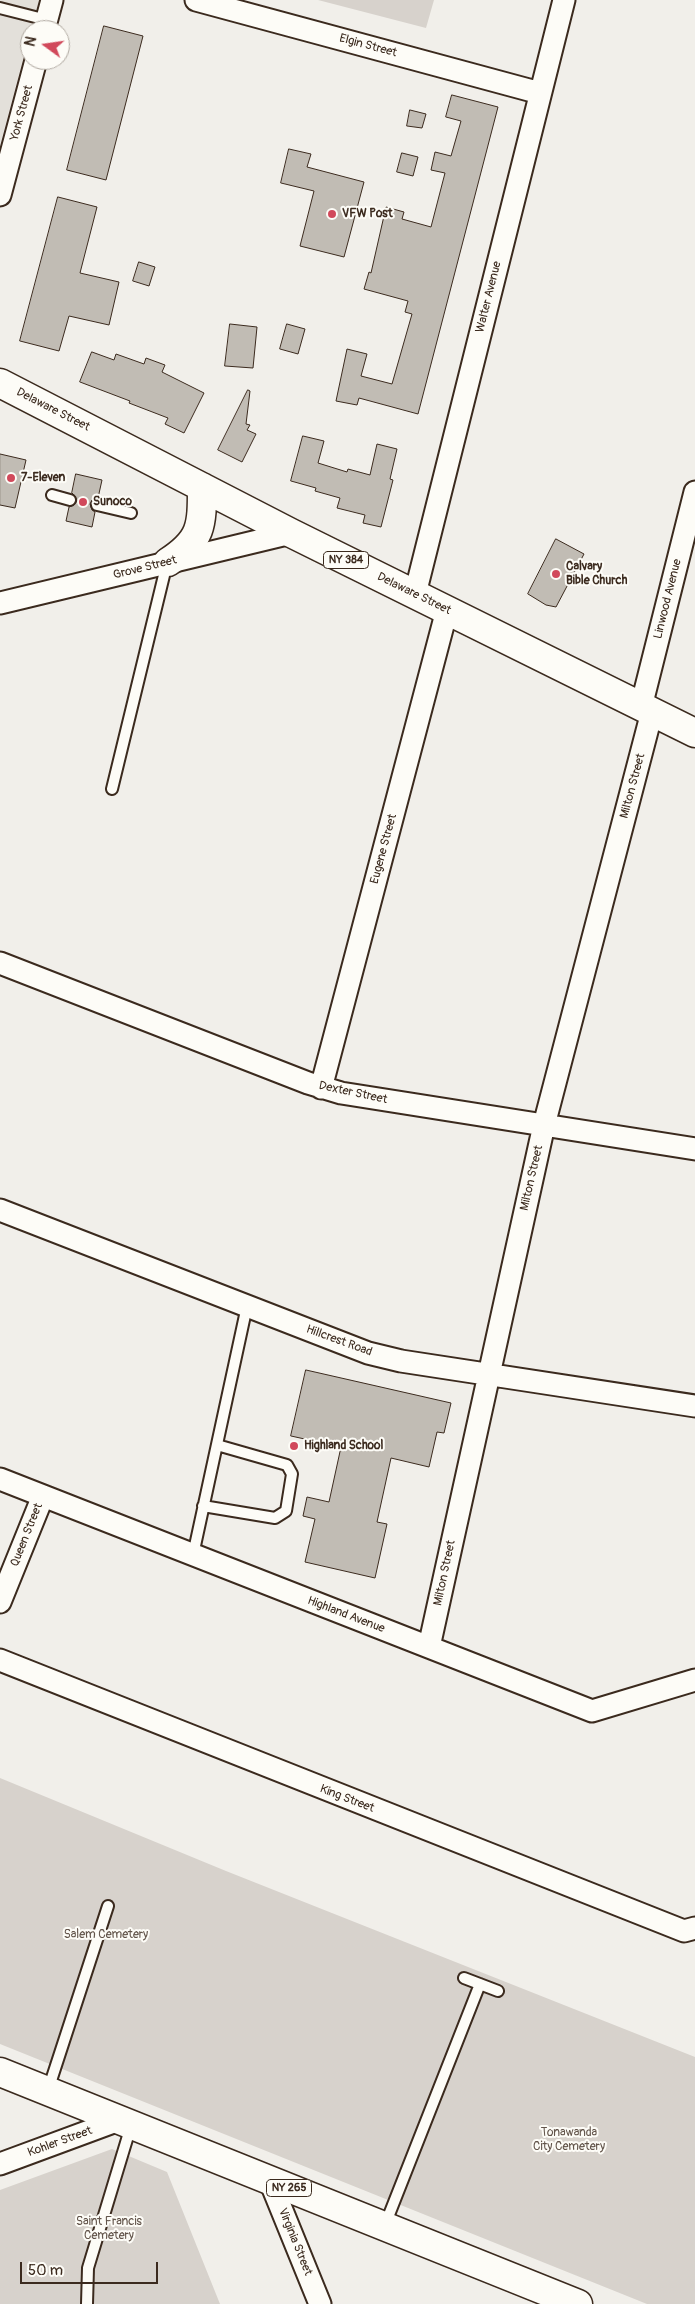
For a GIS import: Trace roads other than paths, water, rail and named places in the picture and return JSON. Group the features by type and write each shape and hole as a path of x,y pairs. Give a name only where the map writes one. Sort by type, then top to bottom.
{"main road":[{"name":"Delaware Street","path":"0,383 291,532 695,733"},
{"path":"168,562 185,551 196,537 202,516 202,487"},
{"name":"NY 265","path":"0,2072 578,2304"}],"street":[{"path":"46,20 52,0"},
{"name":"Elgin Street","path":"196,0 540,93"},
{"name":"Walter Avenue","path":"415,594 564,0"},
{"name":"York Street","path":"0,195 33,70"},
{"name":"Linwood Avenue","path":"647,710 695,492"},
{"name":"Grove Street","path":"0,603 291,532"},
{"name":"Eugene Street","path":"321,1088 447,610"},
{"name":"Milton Street","path":"429,1647 544,1125 647,710"},
{"name":"Dexter Street","path":"0,963 321,1088 341,1093 695,1149"},
{"name":"Hillcrest Road","path":"0,1210 368,1353 401,1361 695,1406"},
{"name":"Highland Avenue","path":"0,1479 592,1711 695,1680"},
{"name":"Queen Street","path":"0,1602 43,1496"},
{"name":"King Street","path":"0,1660 684,1931 695,1928"},
{"name":"Kohler Street","path":"0,2164 126,2122"},
{"name":"Virginia Street","path":"270,2181 320,2304"}],"lane":[{"path":"0,8 32,20"},
{"path":"52,495 70,500"},
{"path":"97,505 131,513"},
{"path":"112,788 168,562"},
{"path":"193,1555 248,1306"},
{"path":"203,1506 275,1518 286,1511 292,1474 287,1465 217,1445"},
{"path":"48,2091 108,1906"},
{"path":"464,1978 498,1991"},
{"path":"385,2226 480,1984"},
{"path":"87,2304 90,2260 126,2122"}],"place":[{"name":"VFW Post","path":"332,214"},
{"name":"7-Eleven","path":"11,478"},
{"name":"Sunoco","path":"83,502"},
{"name":"Calvary Bible Church","path":"556,574"},
{"name":"Highland School","path":"294,1446"}],"park label":[{"name":"Salem Cemetery","path":"106,1935"},
{"name":"Tonawanda City Cemetery","path":"569,2140"},
{"name":"Saint Francis Cemetery","path":"109,2229"}]}
